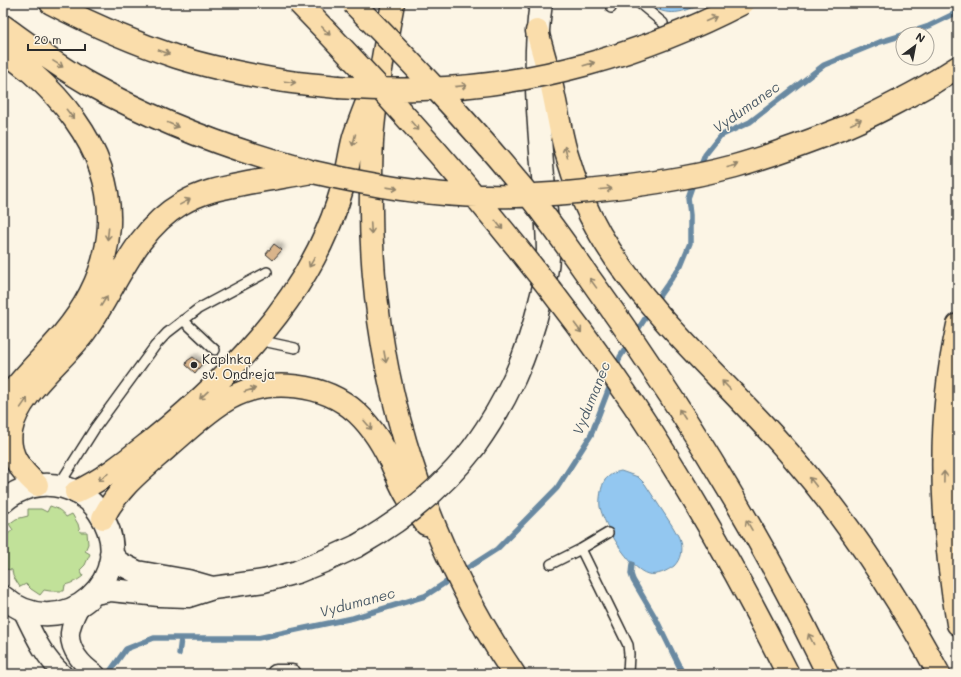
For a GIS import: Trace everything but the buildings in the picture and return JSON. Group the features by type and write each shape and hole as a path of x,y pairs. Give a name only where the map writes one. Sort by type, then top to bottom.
{"highway":[{"path":"51,3 118,35 177,57 228,70 285,81 338,87 385,90 424,90 504,82 572,69 672,37 743,3"},
{"path":"299,3 405,115 469,189 527,259 583,334 634,405 699,510 757,612 788,674"},
{"path":"353,3 464,119 518,181 623,324 690,426 740,509 786,589 828,674"},
{"path":"393,3 382,64 373,130 370,218 373,267 380,331 388,377 398,417 414,468 445,551 470,602 514,674"},
{"path":"3,26 40,53 88,83 135,108 188,131 238,150 313,172 360,183 397,188 487,196 524,196 610,189 669,180 735,166 840,129 890,106 958,67"},
{"path":"537,31 552,86 565,151 585,206 599,234 634,285 675,333 755,415 790,454 837,513 866,552 892,592 939,674"},
{"path":"3,47 57,97 76,120 90,143 101,166 109,204 109,230 106,253 100,272 87,300 63,334 28,372 3,403"},
{"path":"68,489 98,480 128,460 168,428 228,372 257,339 294,292 314,260 327,232 347,171 355,135 382,64"},
{"path":"37,485 24,473 11,452 11,431 15,419 21,406 31,392 84,333 96,316 137,246 150,230 164,215 197,195 214,189 313,172"},
{"path":"958,325 948,384 944,481 950,578 958,624"},
{"path":"103,518 117,495 130,480 203,417 229,398 258,388 294,386 312,389 328,394 357,413 384,447 406,496 445,551"}],"main road":[{"path":"3,597 22,610 36,614 51,614 66,612 87,599 111,590 158,595 188,596 212,588 264,580 297,572 329,560 383,532 422,502 448,478 474,447 500,408 516,377 528,348 543,289 548,255 537,91 537,31 541,3"},
{"path":"3,502 22,489 37,485 68,489 87,499 96,508 103,518 110,535 111,554 109,568 103,581 87,599"},
{"path":"111,554 119,563 137,572 188,581 212,588"}],"street":[{"path":"87,599 71,628 70,642 76,655 91,671"},
{"path":"22,610 46,655 63,674"},
{"path":"276,674 292,674"}],"lane":[{"path":"640,3 662,23"},
{"path":"68,489 95,428 167,332 198,309 267,272"},
{"path":"182,320 215,350"},
{"path":"257,339 296,348"},
{"path":"551,564 608,533"},
{"path":"580,549 628,645 628,674"}],"green space":[{"path":"50,506 59,510 66,517 72,514 78,524 80,532 87,532 88,544 85,551 90,554 85,565 80,570 83,576 74,582 65,585 64,591 44,590 40,595 26,584 20,587 13,576 12,570 5,569 5,557 7,550 3,547 3,544 5,537 13,530 9,524 16,519 28,516 28,509 41,509 47,512"}],"water":[{"path":"648,3 704,3 683,11 669,12 655,8"},
{"path":"621,471 638,477 645,484 679,537 681,548 680,557 674,566 658,574 648,574 633,564 618,545 602,515 600,507 601,489 607,478 612,474"}],"waterway":[{"name":"Vydumanec","path":"929,26 958,12"},
{"name":"Vydumanec","path":"699,170 705,155 720,136 750,122 824,65 895,37"},
{"name":"Vydumanec","path":"655,302 681,265 690,243 690,215 688,198 694,181"},
{"name":"Vydumanec","path":"635,334 650,311"},
{"name":"Vydumanec","path":"616,369 620,357 629,343"},
{"name":"Vydumanec","path":"461,572 497,549 557,488 591,435 611,383"},
{"path":"632,564 631,574 633,580 656,619 683,674"},
{"name":"Vydumanec","path":"108,674 126,649 154,638 258,638 353,618 425,596 454,577"},
{"path":"179,654 181,639"}],"place":[{"name":"Kaplnka sv. Ondreja","path":"194,365"}]}
